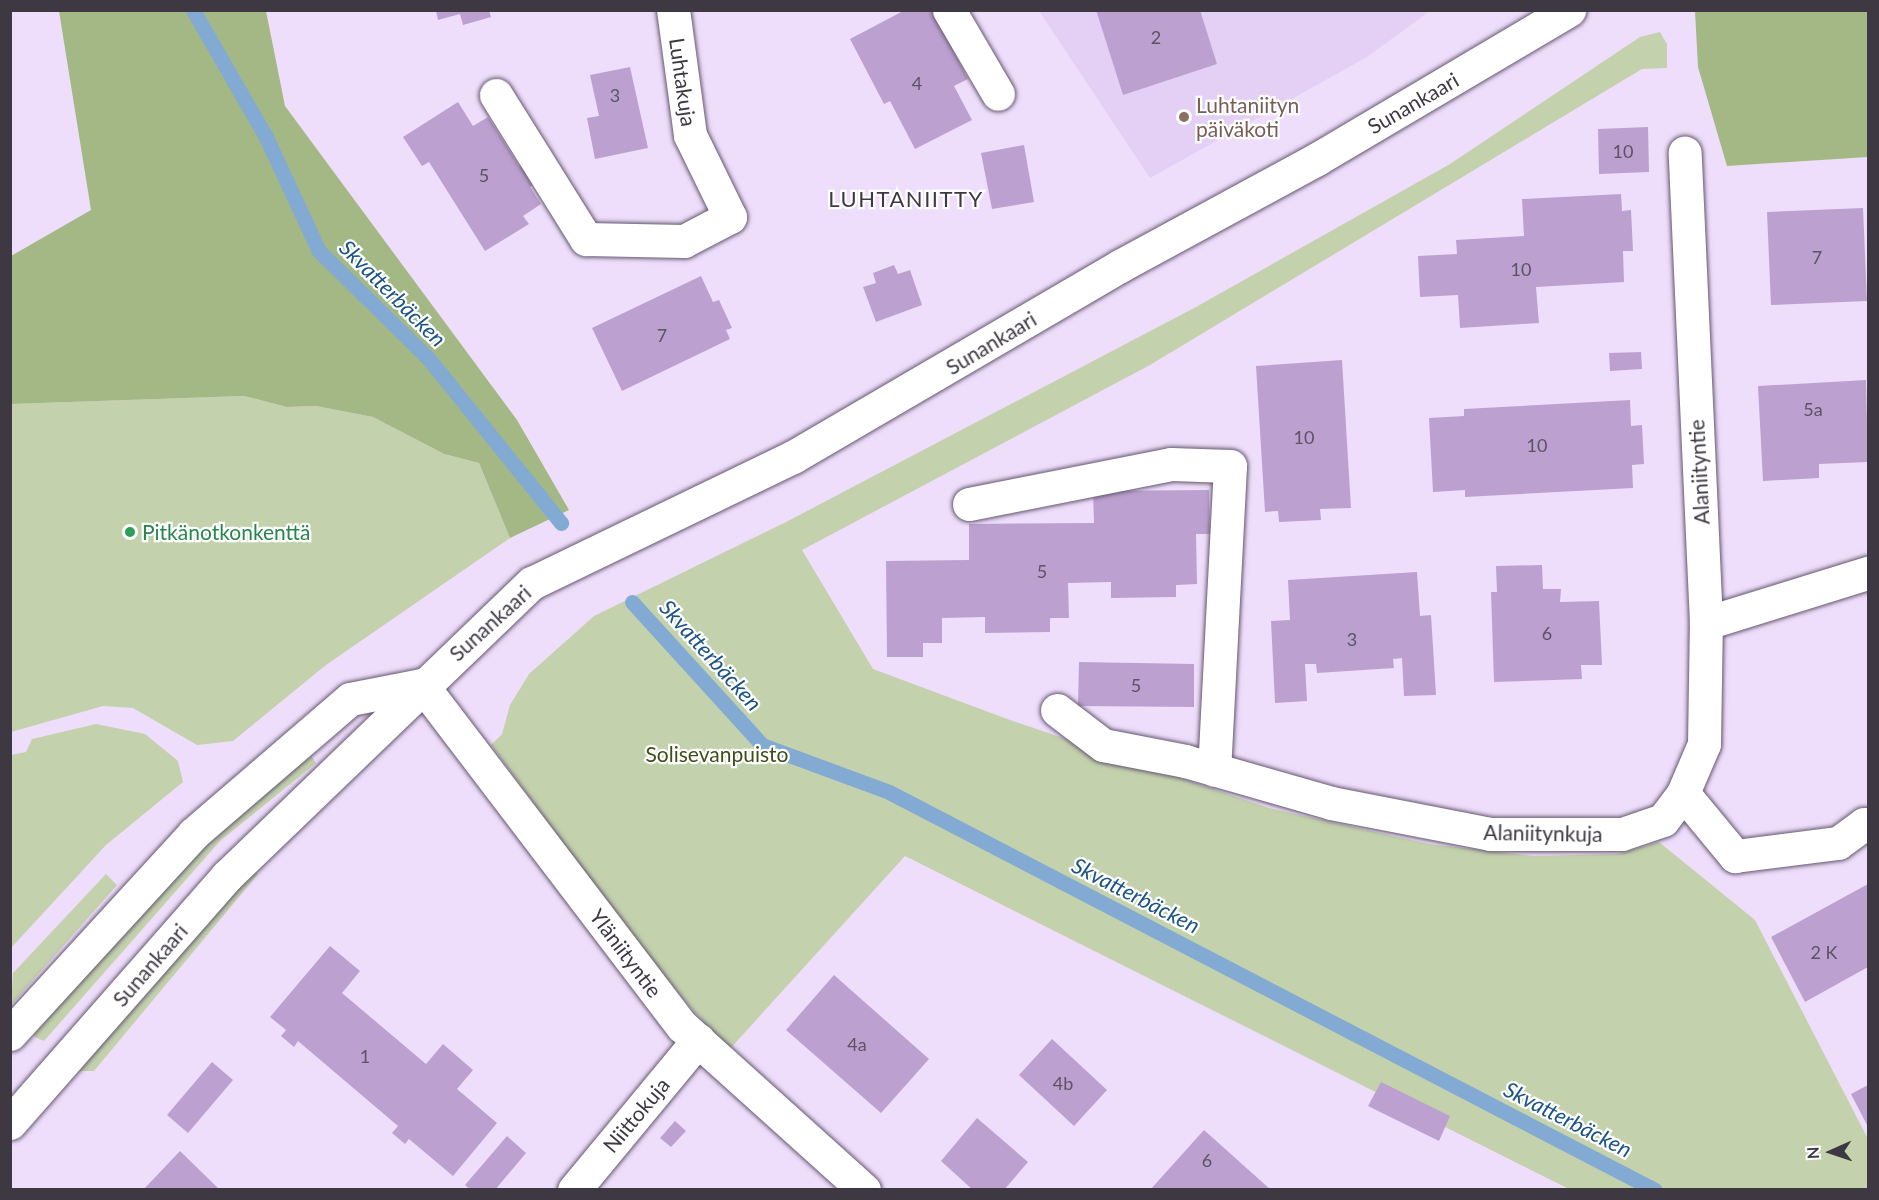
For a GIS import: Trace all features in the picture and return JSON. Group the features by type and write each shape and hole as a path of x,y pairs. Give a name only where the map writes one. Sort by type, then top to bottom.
{"street":[{"name":"Luhtakuja","path":"496,95 586,239 684,241 730,217 690,135 673,10"},
{"path":"949,10 998,94"},
{"name":"Sunankaari","path":"10,1123 227,876 422,685 532,583 793,457 1120,266 1317,159 1569,10"},
{"name":"Alaniityntie","path":"1685,152 1706,623"},
{"path":"969,504 1171,465 1230,466 1200,765"},
{"path":"1706,623 1869,573"},
{"name":"Alaniitynkuja","path":"1057,710 1103,745 1200,765 1331,803 1490,834 1622,834 1663,820 1683,793 1704,744 1706,623"},
{"path":"10,1034 193,834 350,699 422,685"},
{"name":"Yläniityntie","path":"422,685 682,1026 864,1190"},
{"path":"1683,793 1735,856 1773,848 1838,843 1864,824 1869,826"},
{"name":"Niittokuja","path":"574,1190 698,1040"}],"shaded area":[{"name":"Luhtaniityn päiväkoti","path":"1039,11 1430,11 1367,57 1150,178"}],"green space":[{"path":"59,11 266,11 285,106 517,420 569,510 510,538 479,463 444,454 373,417 316,406 287,407 244,396 11,404 11,256 91,210"},
{"path":"1695,11 1868,11 1868,157 1727,166 1698,67"},
{"name":"Solisevanpuisto","path":"1660,32 1667,44 1667,68 1642,69 1150,365 802,550 873,669 1010,720 1269,808 1429,844 1533,856 1617,854 1659,842 1755,920 1868,1139 1868,1189 1569,1189 905,856 728,1051 641,949 491,745 502,734 510,705 529,674 594,616 786,522 1196,307 1450,164 1640,37"},
{"path":"244,396 287,407 316,406 373,417 444,454 479,463 510,538 326,665 233,741 197,745 133,708 103,706 11,732 10,404"},
{"path":"96,724 145,734 178,761 183,782 106,845 11,948 11,755 26,752 32,739"},
{"path":"308,751 316,763 220,841 44,1041 35,1037 34,1030 204,834"},
{"path":"245,862 258,874 94,1071 74,1071"},
{"path":"106,874 117,885 11,1005 13,973"}],"building":[{"path":"436,10 489,10 491,17 463,25 460,14 438,20"},
{"path":"905,10 932,10 968,79 954,86 972,120 915,149 890,101 884,104 850,39"},
{"path":"1096,10 1200,10 1217,64 1123,95"},
{"path":"630,67 648,148 595,159 587,118 599,116 590,75"},
{"path":"458,102 473,126 488,117 519,166 524,163 537,183 530,187 541,204 523,216 529,224 485,251 429,162 422,166 403,137"},
{"path":"1648,127 1649,172 1599,174 1598,129"},
{"path":"1024,145 1034,202 992,209 981,153"},
{"path":"1621,194 1622,211 1631,210 1633,251 1623,251 1624,282 1536,287 1539,323 1460,328 1458,295 1420,297 1418,256 1457,254 1456,240 1524,236 1522,199"},
{"path":"1863,208 1867,301 1771,305 1767,212"},
{"path":"894,265 898,274 910,270 922,305 876,322 863,287 876,283 873,273"},
{"path":"701,276 713,302 719,300 732,328 726,330 730,339 622,391 592,328"},
{"path":"1641,352 1642,369 1610,371 1609,353"},
{"path":"1342,360 1351,508 1320,509 1321,520 1279,522 1278,511 1265,512 1256,366"},
{"path":"1866,380 1868,462 1819,464 1819,478 1763,481 1758,386"},
{"path":"1630,400 1631,426 1642,425 1644,464 1632,465 1633,488 1465,497 1465,490 1433,492 1429,418 1464,416 1464,409"},
{"path":"1209,490 1210,534 1196,534 1197,584 1176,585 1176,597 1111,598 1111,582 1068,583 1069,618 1050,618 1050,632 985,633 985,617 942,618 942,643 923,643 923,657 887,657 886,561 969,560 969,524 1094,523 1093,491"},
{"path":"1542,565 1543,589 1561,589 1560,602 1599,601 1602,665 1581,665 1582,679 1494,682 1491,592 1497,592 1496,566"},
{"path":"1417,572 1420,616 1431,615 1436,695 1404,696 1402,658 1393,659 1394,668 1317,673 1316,664 1305,664 1307,701 1275,703 1271,621 1290,620 1288,580"},
{"path":"1079,662 1194,664 1194,707 1078,706"},
{"path":"1868,884 1868,967 1805,1002 1771,937"},
{"path":"330,946 360,971 342,993 426,1064 443,1044 473,1070 457,1089 497,1123 453,1176 409,1139 405,1144 392,1133 398,1126 298,1041 294,1047 281,1036 286,1030 270,1017"},
{"path":"834,975 929,1059 881,1113 786,1030"},
{"path":"1052,1039 1107,1090 1074,1126 1019,1075"},
{"path":"212,1062 233,1080 188,1133 167,1115"},
{"path":"1381,1082 1450,1116 1439,1141 1368,1106"},
{"path":"1868,1085 1868,1127 1851,1094"},
{"path":"977,1118 1028,1162 1004,1190 973,1190 941,1161"},
{"path":"675,1121 686,1131 671,1147 660,1138"},
{"path":"1204,1130 1271,1190 1150,1190"},
{"path":"507,1136 526,1153 495,1190 471,1190 465,1185"},
{"path":"180,1151 220,1190 143,1190"}],"waterway":[{"name":"Skvatterbäcken","path":"193,10 266,137 319,251 428,358 561,523"},
{"name":"Skvatterbäcken","path":"632,602 762,745 889,792 1655,1190"}],"place":[{"name":"Luhtaniityn päiväkoti","path":"1184,117"},
{"name":"Pitkänotkonkenttä","path":"130,532"}],"district":[{"name":"LUHTANIITTY","path":"906,199"}]}
